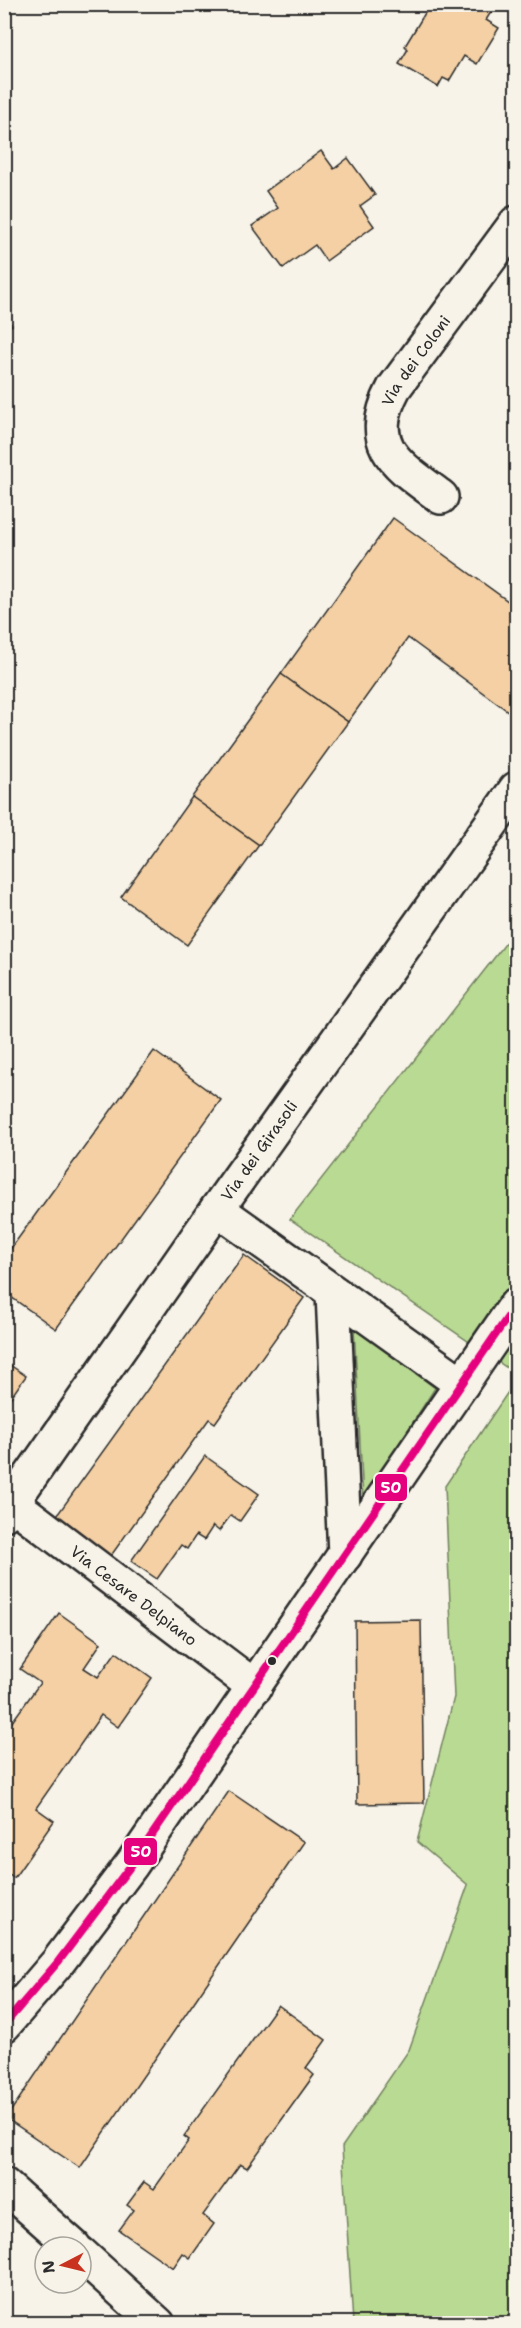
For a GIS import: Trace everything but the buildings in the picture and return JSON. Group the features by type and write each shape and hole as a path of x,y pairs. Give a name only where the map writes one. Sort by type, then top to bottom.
{"street":[{"name":"Via dei Coloni","path":"441,497 400,466 388,451 382,427 387,402 394,388 516,223"},
{"name":"Via dei Girasoli","path":"8,1508 217,1209 516,789"},
{"path":"217,1209 462,1384"},
{"path":"333,1294 345,1555"},
{"path":"4,2025 58,1962 108,1898 516,1305"},
{"name":"Via Cesare Delpiano","path":"8,1508 255,1687"},
{"path":"4,2185 60,2235"},
{"path":"93,2265 158,2324"}],"green space":[{"path":"516,930 516,1374 290,1219"},
{"path":"354,1327 435,1388 363,1500"},
{"path":"516,1380 516,2323 353,2323 342,2147 409,2050 468,1885 417,1842 454,1697 445,1486"}],"transit line":[{"name":"50","path":"4,2025 58,1962 132,1864 516,1305"}]}
